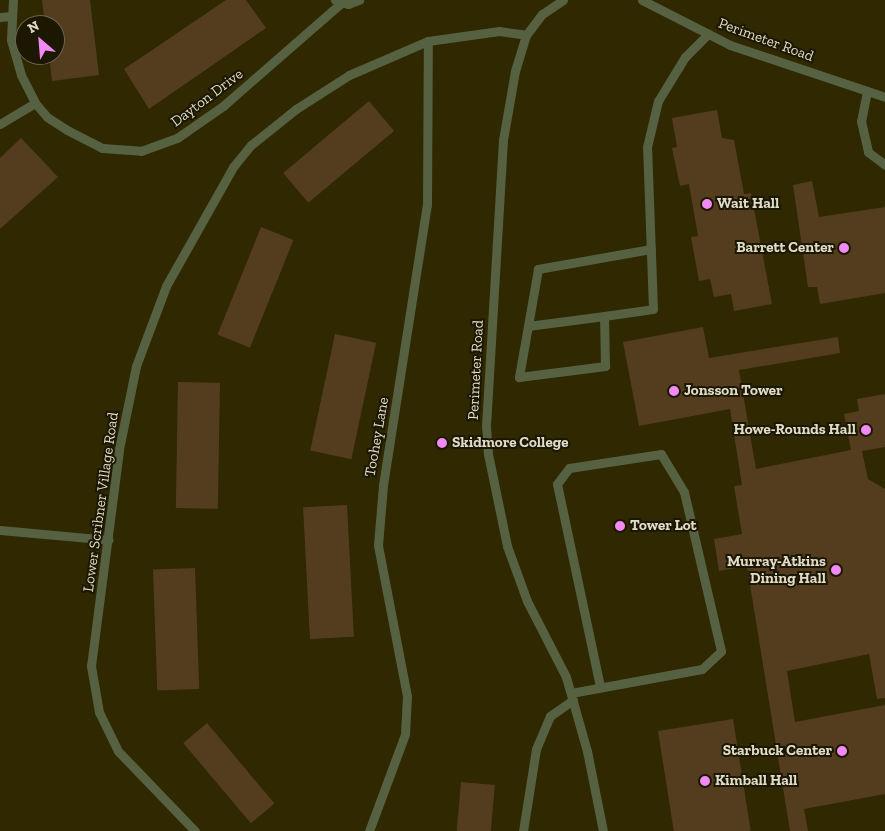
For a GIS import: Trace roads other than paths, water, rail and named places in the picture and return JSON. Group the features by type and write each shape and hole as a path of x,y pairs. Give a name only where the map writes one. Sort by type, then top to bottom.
{"lane":[{"name":"Dayton Drive","path":"13,0 11,40 21,75 35,103 60,126 102,148 141,151 177,138 223,106 338,2"},
{"path":"338,2 359,0"},
{"name":"Perimeter Road","path":"563,0 542,14 526,35 515,71 504,140 487,422 488,454 507,546 527,601 548,638 572,696 603,831"},
{"name":"Perimeter Road","path":"642,0 730,45 885,97"},
{"path":"0,17 12,16"},
{"name":"Lower Scribner Village Road","path":"195,831 118,750 99,712 91,666 109,540 119,449 136,366 166,286 233,166 251,145 296,109 348,75 428,40 499,31 526,35"},
{"path":"528,326 653,310 647,147 658,101 685,57 708,34"},
{"name":"Toohey Lane","path":"370,831 405,734 407,696 378,545 383,485 427,205 428,40"},
{"path":"868,91 861,121 868,152 885,165"},
{"path":"0,124 35,103"},
{"path":"604,316 605,366 519,377 538,268 651,249"},
{"path":"524,831 536,749 550,716 572,696 600,687 702,669 721,650 684,492 661,454 569,468 557,484 600,687"},
{"path":"0,530 109,540"}],"place":[{"name":"Wait Hall","path":"707,204"},
{"name":"Barrett Center","path":"844,248"},
{"name":"Jonsson Tower","path":"674,391"},
{"name":"Howe-Rounds Hall","path":"866,430"},
{"name":"Skidmore College","path":"442,443"},
{"name":"Tower Lot","path":"620,526"},
{"name":"Murray-Atkins Dining Hall","path":"836,570"},
{"name":"Starbuck Center","path":"842,751"},
{"name":"Kimball Hall","path":"705,781"}]}
